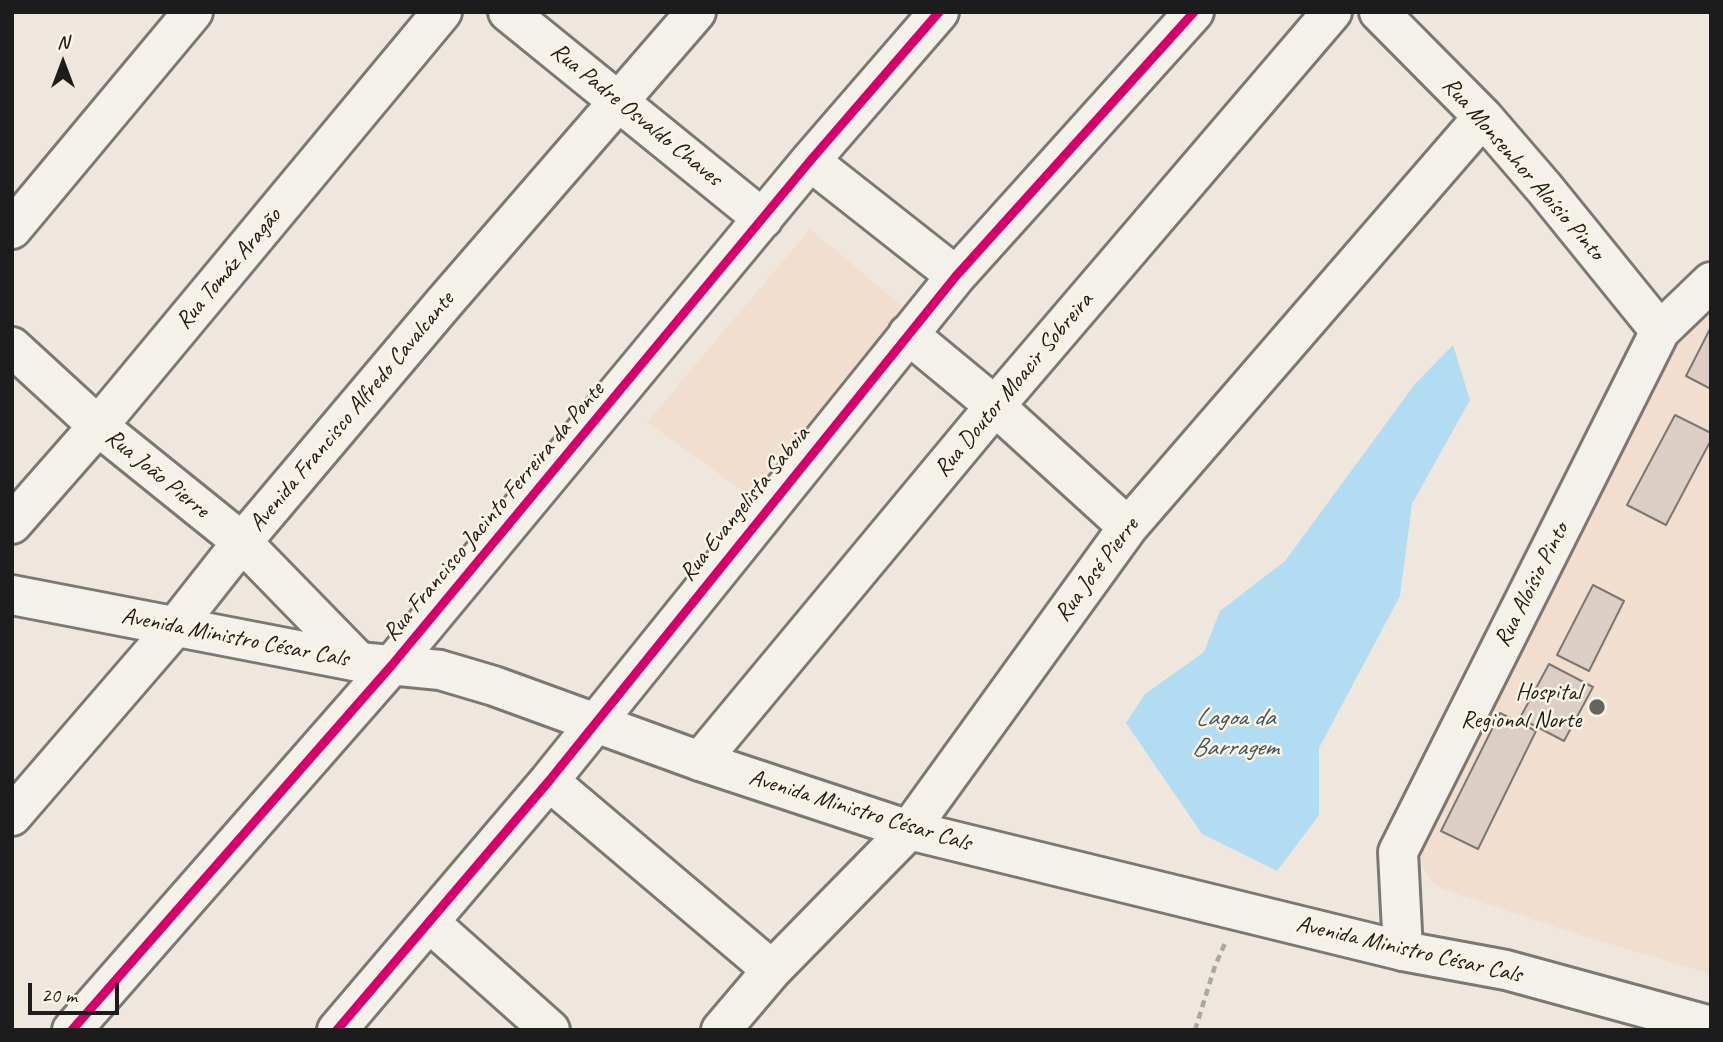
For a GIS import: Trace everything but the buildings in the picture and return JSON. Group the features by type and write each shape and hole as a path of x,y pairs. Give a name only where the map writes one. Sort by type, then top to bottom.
{"street":[{"path":"12,229 193,12"},
{"name":"Rua Tomáz Aragão","path":"12,524 98,426 443,12"},
{"name":"Rua Padre Osvaldo Chaves","path":"508,12 763,219"},
{"name":"Avenida Francisco Alfredo Cavalcante","path":"12,816 175,627 242,542 443,304 696,12"},
{"name":"Rua Francisco Jacinto Ferreira da Ponte","path":"72,1030 375,664 763,219 939,12"},
{"name":"Rua Evangelista Saboia","path":"337,1030 549,781 956,276 1194,12"},
{"name":"Rua Doutor Moacir Sobreira","path":"700,761 995,406 1332,12"},
{"name":"Rua Monsenhor Aloísio Pinto","path":"1380,12 1483,117 1660,331"},
{"name":"Rua José Pierre","path":"721,1030 772,970 909,830 1128,527 1483,117"},
{"path":"810,161 956,276"},
{"name":"Rua Aloísio Pinto","path":"1403,951 1398,852 1660,331 1711,282"},
{"path":"908,334 995,406 1128,527"},
{"name":"Rua João Pierre","path":"12,347 98,426 242,542 375,664"},
{"name":"Avenida Ministro César Cals","path":"12,595 375,664 440,670 494,686 700,761 909,830 1403,951 1506,970 1691,1025"},
{"path":"549,781 772,970"},
{"path":"430,922 550,1030"}],"path":[{"path":"1195,1030 1215,965"}],"shaded area":[{"path":"810,229 909,312 751,497 647,422"},
{"name":"Hospital Regional Norte","path":"1711,293 1711,974 1576,934 1441,889 1430,880 1422,865 1419,845 1674,334"}],"water":[{"name":"Lagoa da Barragem","path":"1453,345 1470,400 1412,504 1400,596 1319,748 1319,815 1277,871 1202,834 1126,723 1145,694 1204,652 1220,611 1285,561 1415,384"}],"cycle path":[{"path":"72,1030 392,665 810,161 939,12"},
{"path":"337,1030 549,781 956,276 1194,12"}],"place":[{"name":"Hospital Regional Norte","path":"1597,707"}]}
